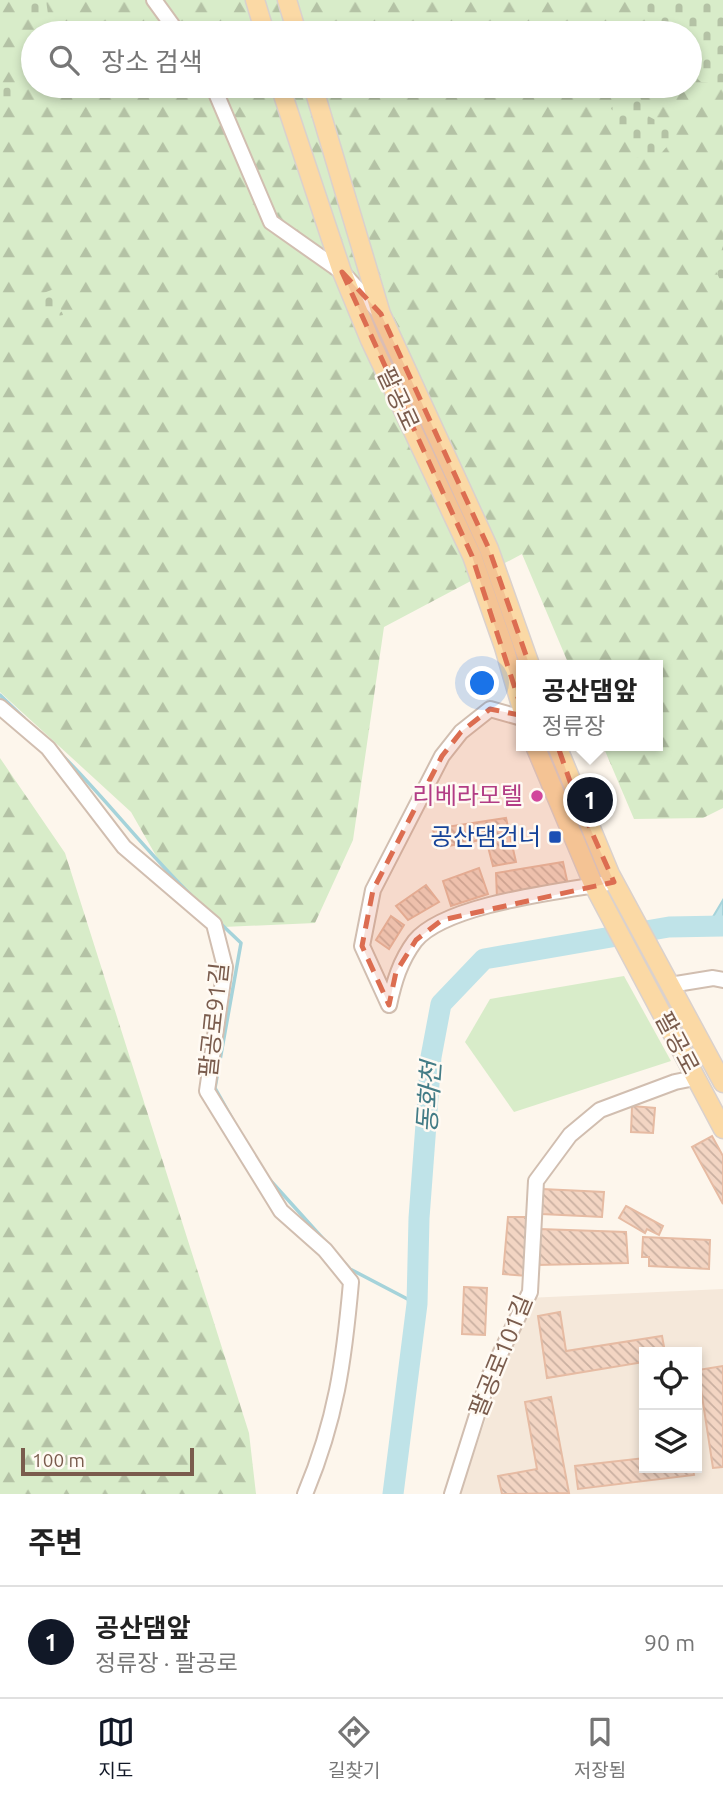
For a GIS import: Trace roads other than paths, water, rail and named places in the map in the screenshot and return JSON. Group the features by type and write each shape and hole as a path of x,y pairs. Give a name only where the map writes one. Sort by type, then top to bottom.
{"main road":[{"path":"256,0 262,21"},
{"path":"287,0 293,21"},
{"name":"팔공로","path":"284,98 342,272 370,340 472,556 516,688"},
{"name":"팔공로","path":"317,98 381,314 489,549 528,660"},
{"path":"537,751 594,886"},
{"path":"559,751 614,883"},
{"name":"팔공로","path":"614,883 723,1083"},
{"name":"팔공로","path":"594,886 723,1129"}],"street":[{"path":"154,0 169,21"},
{"path":"219,98 271,222 342,272 381,314"},
{"name":"팔공로91길","path":"0,707 48,748 124,847 214,924 225,967 207,1091 281,1211 325,1250 351,1282 343,1365 334,1412 304,1494"},
{"path":"516,716 490,709 461,732 442,756 373,890 362,946 388,1005 396,972 416,940 442,920 482,907 614,883"},
{"path":"670,985 713,978 723,980"},
{"name":"팔공로101길","path":"452,1494 489,1377 530,1292 536,1181 570,1135 600,1110 675,1082 695,1078"}],"water":[{"path":"723,900 723,934 704,932"}],"waterway":[{"path":"0,695 24,718"},
{"path":"62,755 194,898"},
{"path":"220,923 241,943 215,1088 233,1120"},
{"name":"동화천","path":"393,1494 417,1304 419,1218 431,1057 441,1004 484,959 669,927 723,926"},
{"path":"270,1180 326,1242"},
{"path":"340,1258 350,1269 417,1304"}],"place":[{"name":"리베라모텔","path":"537,796"},
{"name":"공산댐앞","path":"590,800"},
{"name":"공산댐건너","path":"555,837"}]}
